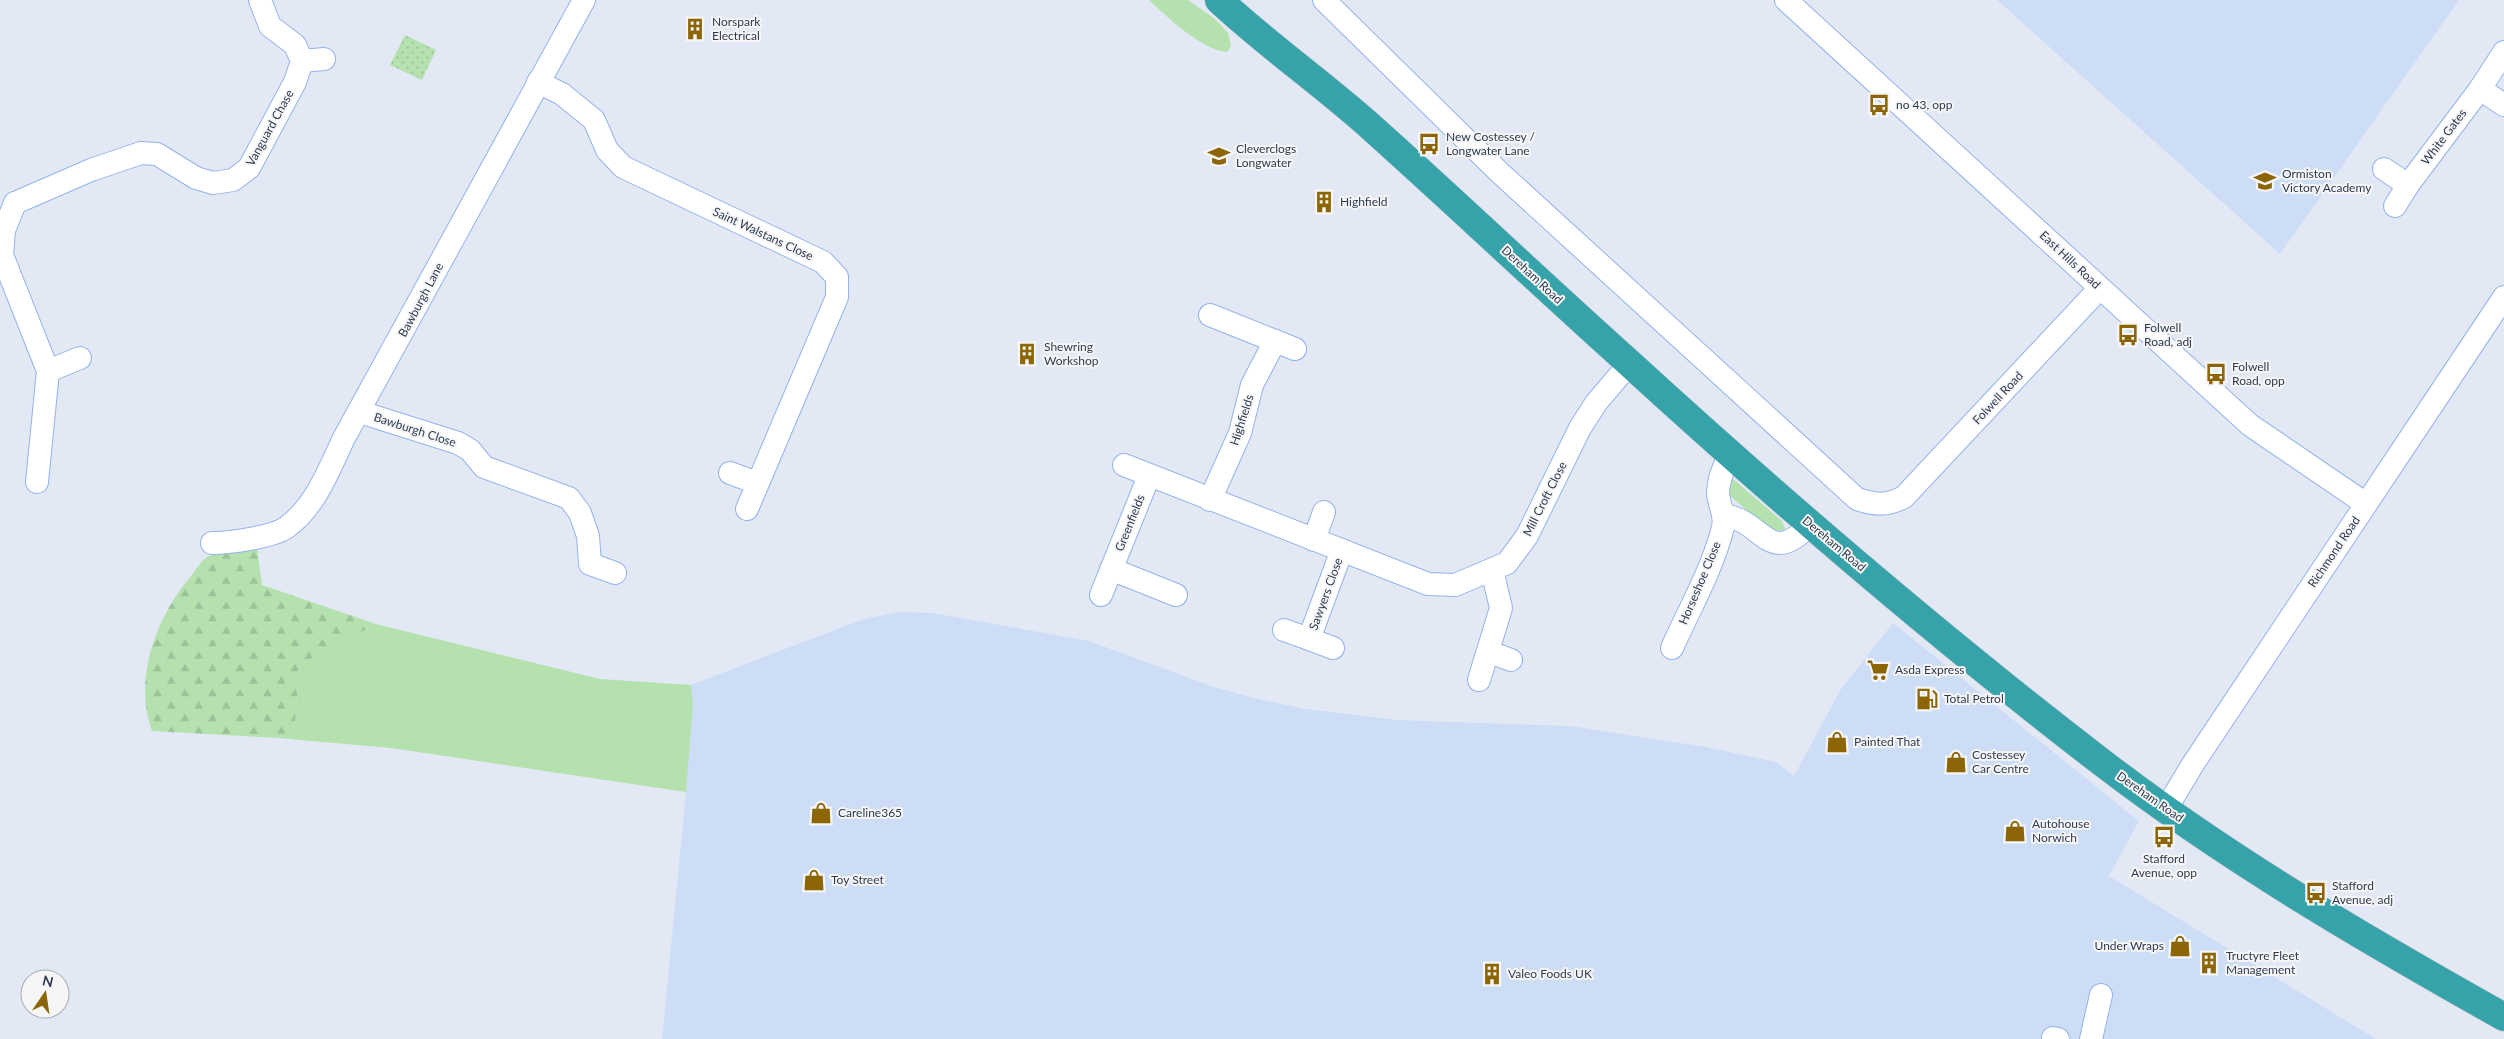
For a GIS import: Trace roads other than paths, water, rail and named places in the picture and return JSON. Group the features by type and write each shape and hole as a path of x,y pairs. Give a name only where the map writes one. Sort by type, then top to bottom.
{"highway":[{"name":"Dereham Road","path":"1219,0 1368,124 1629,364 1810,524 1980,667 2166,809 2348,928 2504,1017"}],"street":[{"name":"Vanguard Chase","path":"37,482 48,371 7,272 2,255 1,242 7,197 140,152 157,154 196,178 213,183 233,180 249,168 295,82 313,60 270,26 260,0"},
{"name":"Bawburgh Lane","path":"212,543 233,543 286,528 314,499 584,0"},
{"name":"Folwell Road","path":"1324,0 1499,172 1857,499 1875,505 1891,504 1904,497 2100,288"},
{"name":"East Hills Road","path":"1786,0 2250,425 2366,504"},
{"name":"White Gates","path":"2395,206 2408,185 2480,89 2504,52"},
{"name":"Saint Walstans Close","path":"538,82 562,94 594,120 606,150 623,168 823,262 836,277 837,297 747,509"},
{"path":"2480,89 2504,105"},
{"path":"2384,169 2408,185"},
{"name":"Richmond Road","path":"2166,809 2193,764 2504,297"},
{"name":"Highfields","path":"1210,315 1285,345 1252,385 1240,433 1210,500"},
{"path":"48,371 80,358"},
{"name":"Mill Croft Close","path":"1124,465 1428,584 1455,585 1507,562 1528,536 1580,428 1596,403 1629,364"},
{"name":"Bawburgh Close","path":"360,412 458,443 470,450 484,467 570,498 580,513 585,529 590,564 614,573"},
{"name":"Horseshoe Close","path":"1672,648 1718,546 1724,515 1718,494 1723,469 1730,453"},
{"path":"730,474 757,483"},
{"name":"Greenfields","path":"1101,595 1149,476"},
{"path":"1314,540 1324,512"},
{"path":"1724,515 1739,518 1773,542 1783,544 1798,537 1810,524"},
{"name":"Sawyers Close","path":"1309,639 1342,550"},
{"path":"1111,570 1176,595"},
{"path":"1479,680 1501,608 1492,570"},
{"name":"Sawyers Close","path":"1284,630 1333,648"},
{"path":"1489,652 1511,660"},
{"path":"2091,1039 2101,995"}],"place":[{"name":"Norspark Electrical","path":"695,29"},
{"name":"no 43, opp","path":"1879,105"},
{"name":"New Costessey / Longwater Lane","path":"1429,144"},
{"name":"Cleverclogs Longwater","path":"1219,156"},
{"name":"Ormiston Victory Academy","path":"2265,181"},
{"name":"Highfield","path":"1324,202"},
{"name":"Folwell Road, adj","path":"2128,335"},
{"name":"Shewring Workshop","path":"1027,354"},
{"name":"Folwell Road, opp","path":"2216,374"},
{"name":"Asda Express","path":"1878,670"},
{"name":"Total Petrol","path":"1927,699"},
{"name":"Painted That","path":"1837,742"},
{"name":"Costessey Car Centre","path":"1956,762"},
{"name":"Careline365","path":"821,813"},
{"name":"Autohouse Norwich","path":"2015,831"},
{"name":"Stafford Avenue, opp","path":"2164,837"},
{"name":"Toy Street","path":"814,880"},
{"name":"Stafford Avenue, adj","path":"2316,893"},
{"name":"Under Wraps","path":"2180,946"},
{"name":"Tructyre Fleet Management","path":"2209,963"},
{"name":"Valeo Foods UK","path":"1492,974"}]}
